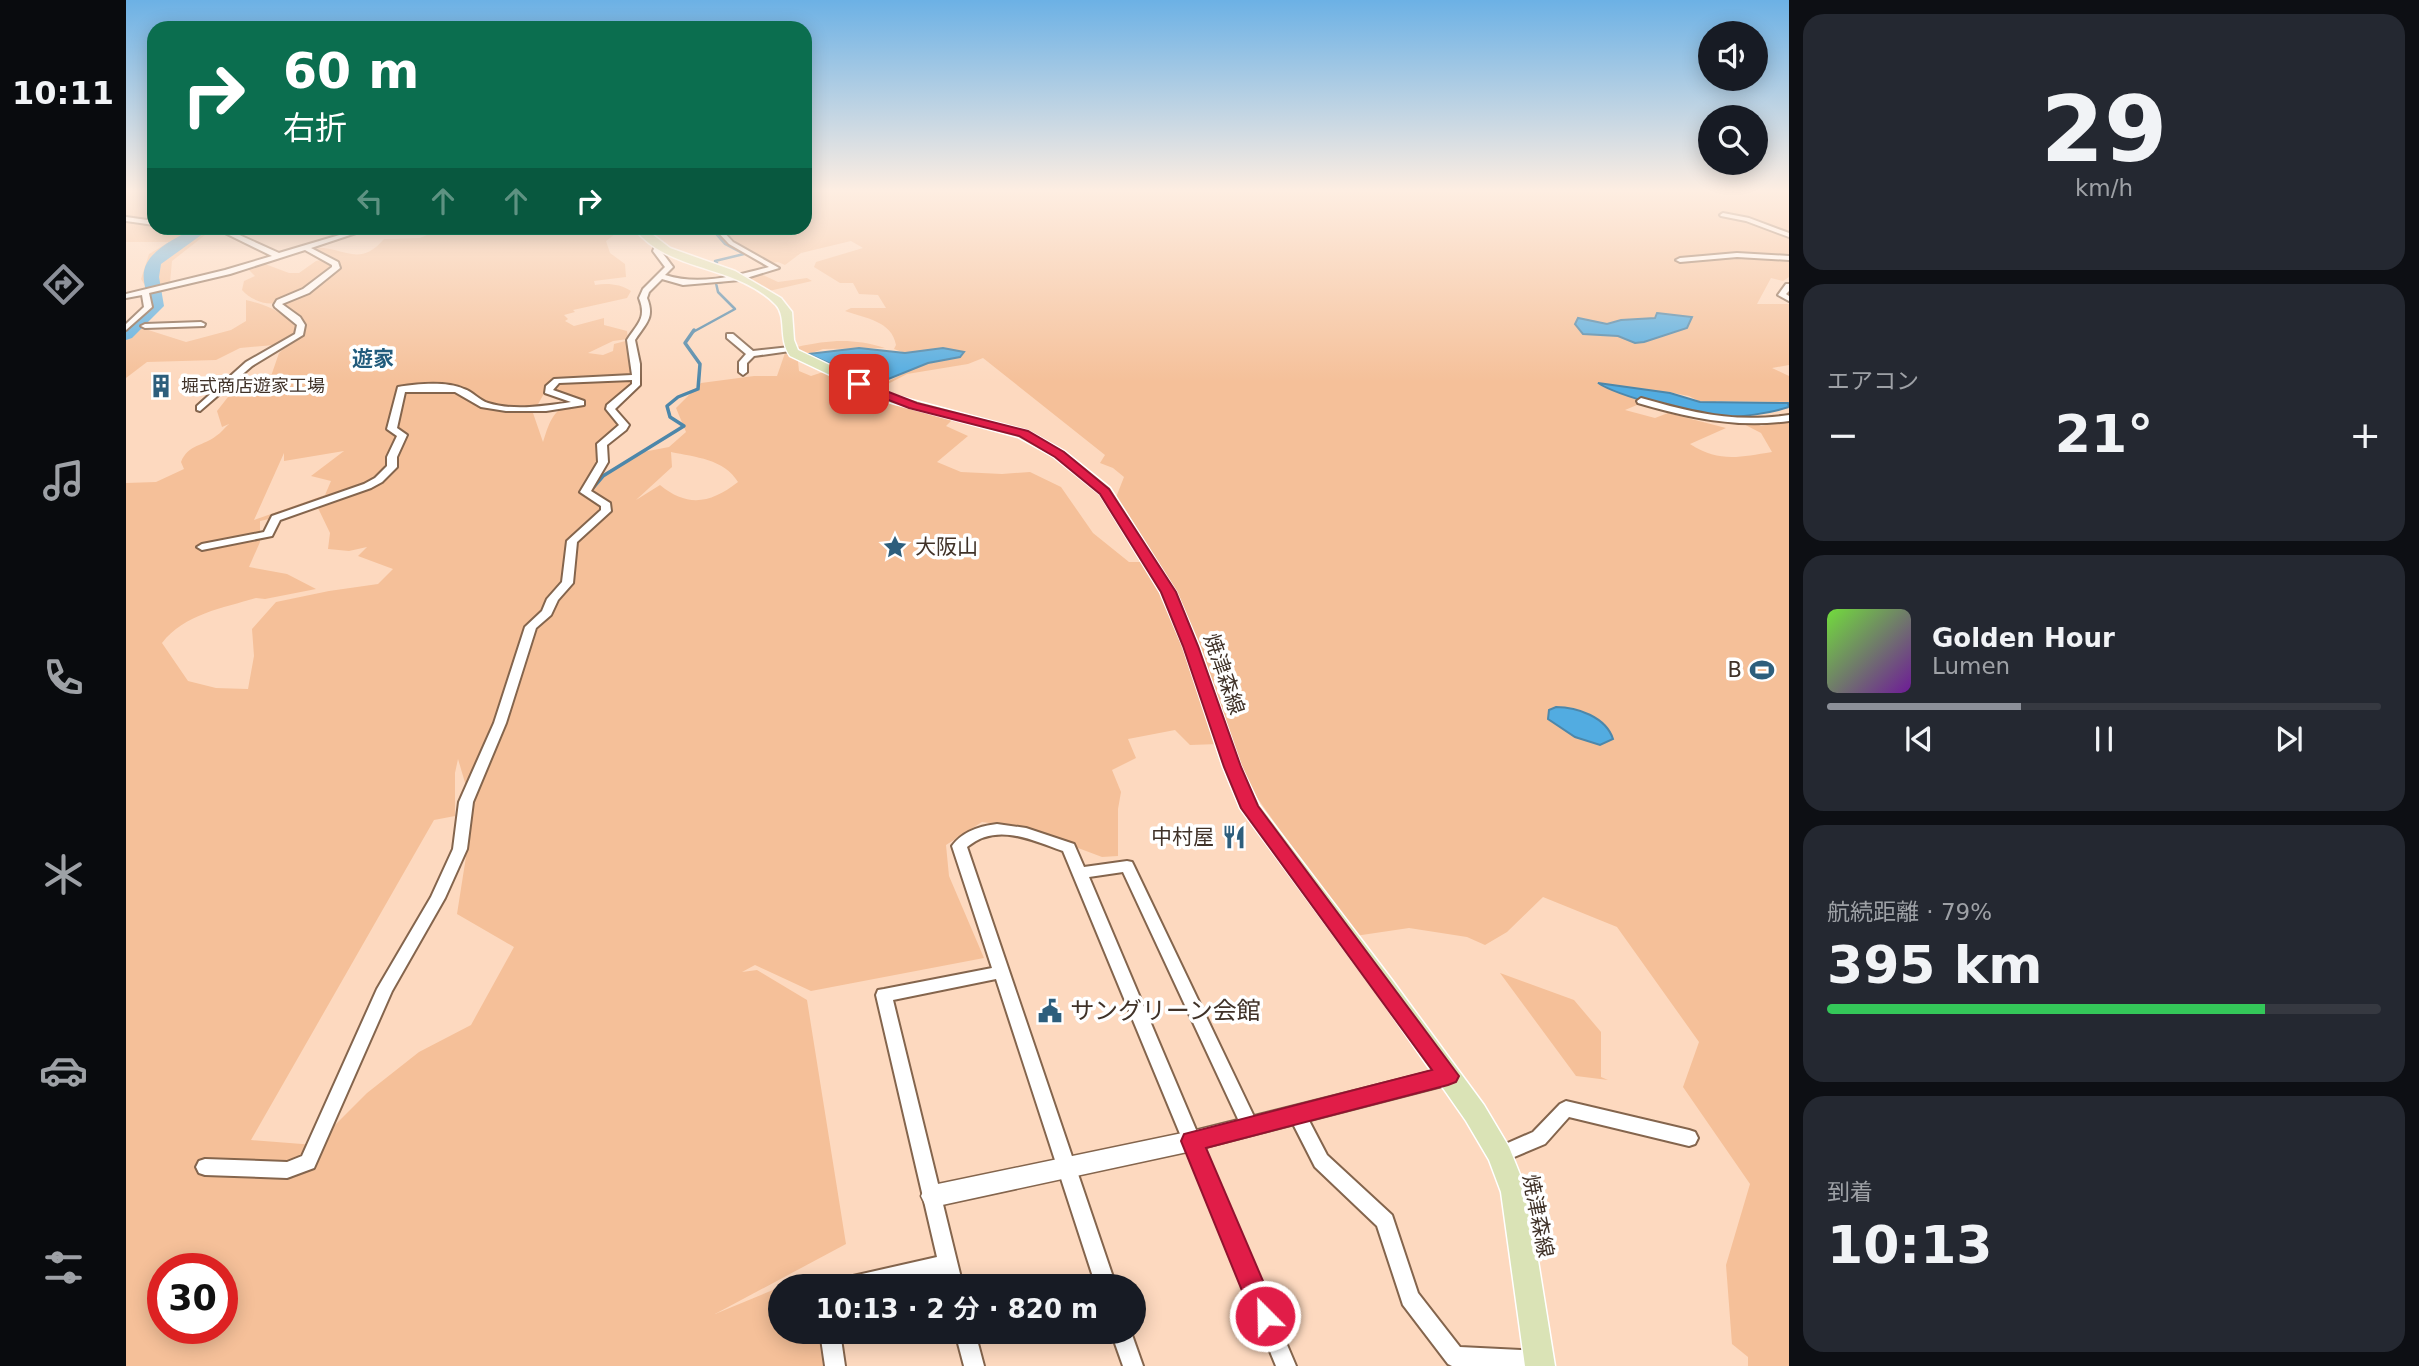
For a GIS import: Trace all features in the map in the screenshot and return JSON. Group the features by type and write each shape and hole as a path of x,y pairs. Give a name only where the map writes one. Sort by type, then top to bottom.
{"main road":[{"path":"678,255 739,277 775,299 788,313 786,341 790,349"},
{"name":"焼津森線","path":"790,349 888,398 1023,433 1059,454 1105,491 1168,592 1191,646 1232,767 1250,808 1475,1113 1500,1155 1514,1192 1540,1363"}],"street":[{"path":"126,296 283,255"},
{"path":"200,408 249,364 299,335 301,326 298,319 278,305 306,291 335,268 335,264 318,255"},
{"path":"205,1167 287,1170 308,1162 385,989 438,898 460,849 466,802 500,723 531,627 547,613 553,599 567,583 572,541 601,519 606,511 606,505 585,492 603,462 602,444 624,425 610,409 611,405 635,385 631,340 646,317 648,310 643,298 646,291 669,267 660,255"},
{"path":"661,276 683,284 739,277 775,268 752,255"},
{"path":"1679,260 1730,255"},
{"path":"1747,255 1789,258"},
{"path":"1789,286 1782,295 1789,299"},
{"path":"126,328 148,307 145,292"},
{"path":"145,326 201,324"},
{"path":"730,337 751,354"},
{"path":"743,372 743,362 751,354 790,349"},
{"path":"202,547 268,534 276,518 320,504 343,493 366,488 382,478 392,467 392,457 402,435 392,429 401,389 456,389 492,407 520,408 581,403 548,391 557,381 636,377"},
{"path":"1641,401 1675,412 1734,423 1758,424 1789,418"},
{"path":"1102,1274 959,846 970,835 986,828 1014,830 1069,848 1286,1366"},
{"path":"1081,873 1127,866 1250,1127"},
{"path":"950,1274 884,995 1001,972"},
{"path":"933,1196 1192,1141 1448,1076"},
{"path":"1500,1155 1539,1138 1566,1109 1689,1138"},
{"path":"1298,1116 1321,1161 1385,1221 1410,1298 1455,1357 1540,1363"},
{"path":"905,1274 948,1264"},
{"path":"832,1344 835,1366"},
{"path":"968,1344 974,1366"},
{"path":"1125,1344 1133,1366"}],"shaded area":[{"path":"149,255 180,255 172,261 170,283 147,289 141,279"},
{"path":"317,255 612,255 625,264 626,277 594,281 595,285 614,285 627,289 631,291 627,298 573,310 575,312 564,315 568,319 565,321 574,326 604,318 604,325 627,331 628,339 613,341 588,353 603,355 613,351 614,344 633,339 627,346 635,371 630,375 634,377 629,390 610,409 621,422 602,444 591,480 643,452 669,447 686,432 676,408 701,383 754,376 777,376 785,353 798,361 799,371 811,376 823,372 878,399 882,396 955,417 946,426 968,436 937,462 961,472 1030,472 1061,487 1093,533 1129,562 1146,562 1113,505 1124,477 1113,468 1100,463 1105,455 983,358 968,364 907,374 884,386 860,380 810,358 797,347 841,341 885,348 823,349 809,354 866,380 889,381 924,363 959,357 963,353 943,348 905,353 894,349 896,345 893,337 883,326 845,311 851,308 886,308 878,295 859,294 853,283 840,283 814,267 816,262 840,255 1789,255 1789,277 1783,281 1771,278 1757,304 1789,304 1789,365 1772,368 1789,376 1789,402 1715,401 1761,426 1789,421 1789,1366 1748,1366 1748,1357 1732,1344 1726,1265 1750,1184 1683,1087 1699,1042 1617,927 1543,897 1507,932 1485,945 1467,937 1409,928 1355,936 1219,744 1190,745 1175,730 1128,739 1136,758 1112,770 1121,792 1118,809 1118,856 1102,857 1025,828 982,822 946,845 949,876 984,958 811,991 755,965 742,972 757,970 807,1000 846,1244 790,1274 768,1274 768,1286 715,1314 768,1292 768,1344 820,1344 823,1366 126,1366 126,483 156,482 184,469 181,462 188,452 211,439 229,424 222,427 217,411 228,397 269,382 279,353 299,335 274,345 240,348 216,360 147,362 126,378 126,329 149,308 147,294 162,291 161,306 129,339 142,328 186,342 231,330 246,321 246,300 276,311 289,320 299,332 301,325 279,302 270,304 259,301 242,290 244,281 255,276 248,269 265,264 289,273 299,273 316,261 325,259","holes":["550,383 555,395 579,403 558,411 543,442 533,413","1668,392 1689,396 1761,433 1772,452 1730,457 1711,454 1690,444 1726,428 1668,413 1655,418 1625,410","344,451 311,476 331,481 325,495 254,520 284,453 284,461","671,452 717,464 725,468 738,482 718,495 699,500 680,497 660,485 636,500 672,467","318,508 330,533 328,549 349,551 367,547 358,556 393,569 378,584 276,602 252,629 254,656 248,689 216,688 188,681 162,643 181,625 205,613 256,598 265,599 316,589 287,574 249,567 260,542 260,521","458,759 469,796 478,780 457,914 514,947 471,1025 419,1052 367,1093 315,1145 251,1140 434,820 455,816 455,773"]},
{"path":"757,255 799,255 785,265 772,263"},
{"path":"761,274 778,282 807,278 812,281 769,291 744,278"},
{"path":"1500,973 1574,1000 1601,1032 1601,1077 1608,1080 1576,1076"}],"water":[{"path":"1657,313 1692,317 1687,328 1635,343 1618,336 1583,334 1575,324 1578,318 1607,324 1621,320 1655,318"},
{"path":"859,348 905,353 943,348 964,352 960,357 928,363 881,382 866,380 808,354"},
{"path":"1598,383 1670,393 1700,402 1788,403 1789,407 1745,416 1707,416 1638,399"},
{"path":"1556,707 1590,715 1604,725 1613,739 1600,745 1575,737 1548,719 1549,710"}],"waterway":[{"path":"126,335 156,306 152,268 163,255"},
{"path":"717,263 715,261 741,255"},
{"path":"693,332 735,309 718,292 716,283 728,281"},
{"path":"592,489 603,476 684,426 670,417 667,406 678,397 698,389 700,364 685,343 694,330"}],"place":[{"name":"堀式商店遊家工場","path":"161,386"},
{"name":"大阪山","path":"895,547"},
{"name":"B","path":"1762,670"},
{"name":"中村屋","path":"1234,837"},
{"name":"サングリーン会館","path":"1050,1011"}],"district":[{"name":"遊家","path":"373,359"}],"route":[{"path":"859,384 913,406 1023,433 1059,454 1105,491 1168,592 1191,646 1232,767 1250,808 1448,1076 1192,1141 1265,1316"}]}
